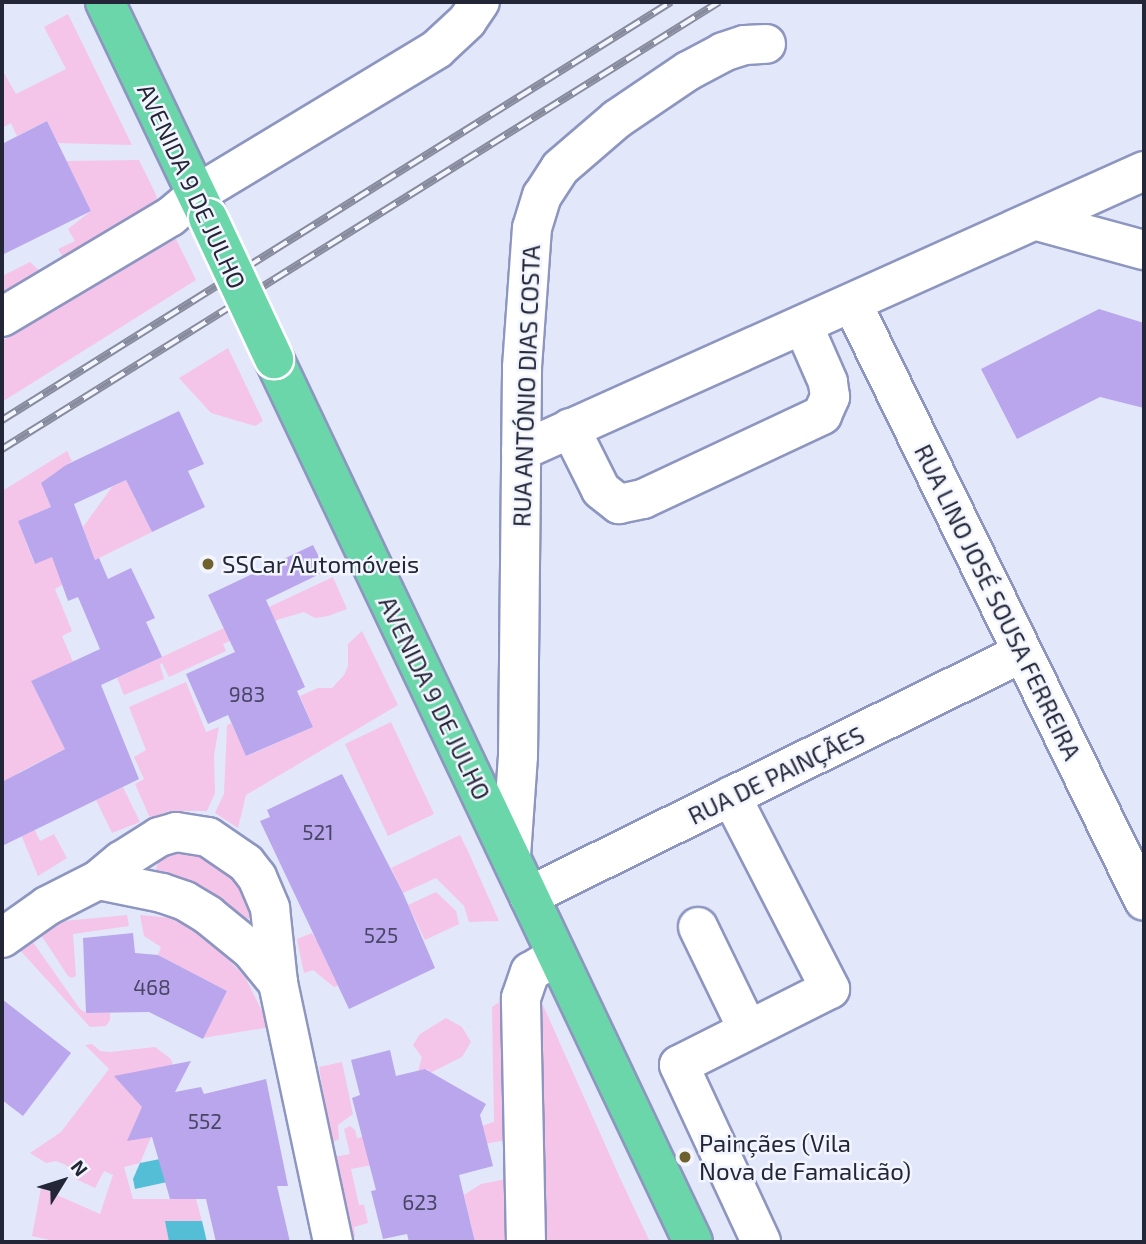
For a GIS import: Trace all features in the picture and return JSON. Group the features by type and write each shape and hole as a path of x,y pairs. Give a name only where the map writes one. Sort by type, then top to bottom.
{"main road":[{"name":"AVENIDA 9 DE JULHO","path":"105,2 693,1242"}],"street":[{"path":"2,317 170,218 202,206 265,152 437,49 467,21 480,2"},
{"name":"RUA ANTÓNIO DIAS COSTA","path":"510,856 518,756 522,367 532,228 542,196 560,168 637,106 688,71 723,52 766,44"},
{"path":"521,451 1144,172"},
{"path":"1037,221 1144,250"},
{"name":"RUA LINO JOSÉ SOUSA FERREIRA","path":"852,303 1144,901"},
{"path":"570,428 601,490 620,504 643,499 822,415 830,397 828,382 803,325"},
{"name":"RUA DE PAINÇÃES","path":"529,896 1022,653"},
{"path":"731,796 830,989 679,1065 761,1242"},
{"path":"2,938 47,906 98,880 139,848 159,837 176,832 208,836 229,848 246,863 271,908 278,983 333,1242"},
{"path":"98,880 162,893 185,901 208,915 251,950 278,983"},
{"path":"698,927 748,1030"},
{"path":"526,1242 521,998 530,972 557,956"}],"shaded area":[{"path":"68,14 132,145 58,143 47,121 17,136 11,123 2,128 2,74 4,73 16,94 66,69 44,27"},
{"path":"139,160 157,197 155,204 64,259 58,249 75,241 68,229 91,211 66,161"},
{"path":"176,239 196,280 2,402 2,341 76,295"},
{"path":"30,262 41,272 2,296 2,276"},
{"path":"228,348 263,421 255,426 211,413 179,378"},
{"path":"67,451 72,461 41,483 51,507 18,521 34,563 61,553 62,585 55,589 72,631 62,636 73,662 31,681 53,725 76,743 18,773 32,801 31,822 40,841 54,834 67,858 38,876 2,788 2,491"},
{"path":"126,480 152,532 95,560 83,527 112,487"},
{"path":"333,577 347,609 315,618 304,612 280,619 223,644 226,651 169,677 162,663 160,665 164,679 124,695 117,678"},
{"path":"362,631 398,705 246,795 238,828 215,813 224,794 227,725 231,723 247,756 313,727 300,696 318,688 332,688 348,666 348,644"},
{"path":"186,682 206,732 219,727 214,755 215,793 207,811 169,811 150,818 135,784 144,779 134,757 146,750 129,707"},
{"path":"391,722 434,814 388,836 345,744"},
{"path":"123,787 140,822 112,833 96,800"},
{"path":"460,835 499,921 469,922 464,906 436,878 403,893 391,868"},
{"path":"177,852 209,859 241,883 253,914 249,919 240,917 221,898 209,891 155,873 160,856"},
{"path":"436,892 456,911 459,924 425,940 408,905"},
{"path":"127,915 129,926 73,934 76,976 72,978 39,932 64,921"},
{"path":"140,915 172,918 202,932 245,977 270,1027 203,1038 227,991 158,955 161,947 144,936"},
{"path":"312,933 316,940 321,938 324,945 320,948 338,986 334,987 313,970 304,973 297,939"},
{"path":"30,938 80,1009 86,1013 110,1013 106,1026 90,1027 17,947"},
{"path":"538,994 620,1178 650,1242 540,1242"},
{"path":"510,995 511,1139 351,1169 359,1205 364,1205 368,1223 354,1227 355,1236 350,1237 334,1157 350,1154 344,1129 350,1126 355,1130 357,1138 382,1133 472,1129 494,1122 492,1007"},
{"path":"446,1018 462,1027 471,1042 462,1057 430,1073 428,1069 418,1071 422,1057 413,1045 420,1034"},
{"path":"92,1044 100,1051 110,1052 155,1047 171,1059 173,1065 142,1107 151,1137 140,1163 124,1167 133,1199 196,1199 202,1221 165,1221 169,1242 58,1242 32,1236 41,1188 100,1214 113,1175 104,1171 95,1188 76,1179 66,1165 56,1161 46,1163 30,1153 61,1132 109,1069 85,1045"},
{"path":"342,1062 353,1114 338,1125 339,1139 331,1143 319,1067"},
{"path":"511,1178 510,1242 475,1242 464,1195 481,1184"}],"water":[{"path":"185,1154 190,1177 135,1189 133,1179 140,1163"},
{"path":"165,1221 202,1221 207,1242 169,1242"}],"building":[{"path":"47,121 91,211 2,255 2,144"},
{"path":"1099,309 1144,323 1144,408 1100,397 1017,439 981,369"},
{"path":"179,411 204,464 188,471 205,507 152,532 126,480 74,504 95,560 99,558 108,579 131,568 155,618 146,622 162,657 101,685 139,779 2,846 2,782 65,749 31,681 100,649 78,597 68,601 52,557 35,564 18,521 51,507 41,483 66,465"},
{"path":"313,545 326,571 266,600 305,687 297,691 313,727 246,756 228,715 208,724 186,674 235,652 208,595"},
{"path":"342,774 403,893 435,968 349,1009 260,821 270,817 267,810"},
{"path":"133,933 135,953 158,955 227,991 203,1039 149,1012 86,1013 83,938"},
{"path":"2,999 71,1053 23,1116 2,1100"},
{"path":"390,1050 396,1076 425,1069 486,1104 480,1115 493,1166 459,1175 475,1242 409,1242 407,1234 383,1239 371,1191 376,1190 352,1098 360,1095 351,1060"},
{"path":"191,1061 175,1092 201,1087 204,1094 266,1079 288,1186 277,1186 290,1242 216,1242 206,1199 170,1199 152,1137 127,1141 142,1107 114,1076"}],"railway":[{"path":"2,420 671,2"},
{"path":"2,449 719,2"}],"place":[{"name":"SSCar Automóveis","path":"208,564"},
{"name":"Painçães (Vila Nova de Famalicão)","path":"685,1157"}]}
